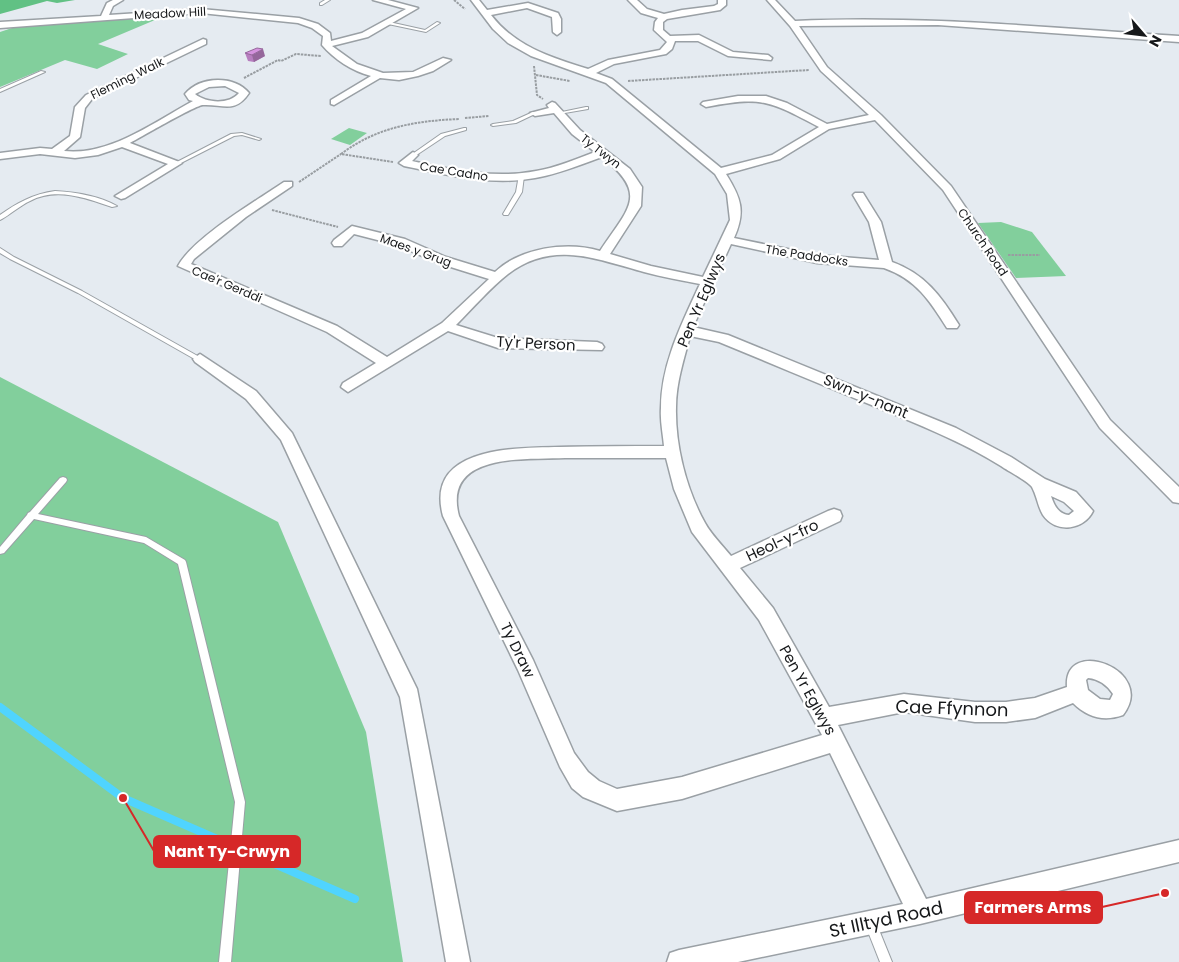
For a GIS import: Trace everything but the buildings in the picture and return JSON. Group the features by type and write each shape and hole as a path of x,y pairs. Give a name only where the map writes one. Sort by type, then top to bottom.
{"street":[{"path":"104,17 110,5 119,0"},
{"path":"326,44 365,36 414,8 377,0"},
{"name":"Pen Yr Eglwys","path":"474,0 509,40 538,56 590,72 610,83 719,172 729,186 735,203 736,220 685,330 673,371 668,407 672,452 682,488 698,527 766,614 824,718 920,912"},
{"path":"632,0 644,11 664,18"},
{"path":"590,72 610,62 663,52 670,44 669,39 658,28 658,23 664,18 684,11 713,9 722,5 722,0"},
{"name":"Church Road","path":"771,0 793,24 824,69 877,117 947,188 1105,424 1179,497"},
{"path":"486,13 530,3 555,15 558,19 556,32"},
{"name":"Meadow Hill","path":"0,25 201,11 299,21 315,26 324,32 327,36 326,44"},
{"path":"793,24 851,21 915,21 1179,39"},
{"path":"669,39 699,38 731,54 768,58"},
{"name":"Fleming Walk","path":"54,153 75,137 80,107 89,97 203,42"},
{"path":"326,44 334,53 364,71 377,76 411,76 443,62 455,69"},
{"path":"334,102 377,76"},
{"path":"214,83 242,90 241,97 223,104 201,101 190,96 196,88 214,83"},
{"path":"706,104 742,98 763,98 781,104 826,127"},
{"path":"0,156 40,151 89,154 121,143 201,101"},
{"path":"535,114 555,109"},
{"name":"Ty Twyn","path":"555,109 576,132 626,171 636,187 637,196 630,218 604,254"},
{"path":"719,172 776,157 826,127 877,117"},
{"path":"121,143 177,163"},
{"name":"Cae Cadno","path":"413,154 404,163 481,177 521,176 551,170 603,153"},
{"path":"121,196 177,163"},
{"name":"Cae'r Gerddi","path":"288,184 189,257 184,266 332,329 386,363"},
{"path":"859,195 875,222 886,264"},
{"path":"338,243 352,230"},
{"name":"Maes y Grug","path":"352,230 401,242 442,260 497,277"},
{"name":"The Paddocks","path":"728,240 816,259 886,264 901,269 922,281 932,292 952,325"},
{"path":"348,387 447,326 497,277 521,260 543,253 580,250 604,254 648,269 706,282"},
{"name":"Ty'r Person","path":"447,326 475,337 498,343 598,347"},
{"name":"Swn-y-nant","path":"685,330 723,338 951,432 1005,461 1039,483"},
{"path":"200,359 251,395 286,437 410,696 458,962"},
{"name":"Ty Draw","path":"672,452 552,452 498,455 468,466 460,472 450,488 448,507 451,516 526,666 573,771 591,789 617,800 682,788 836,742"},
{"name":"Heol-y-fro","path":"729,565 834,516"},
{"name":"Cae Ffynnon","path":"824,718 904,703 975,712 1006,712 1036,708 1077,692"},
{"name":"St Illtyd Road","path":"689,961 920,912 1179,851"}],"lane":[{"path":"321,4 328,0"},
{"path":"389,23 426,31 438,23"},
{"path":"0,91 43,72"},
{"path":"555,109 586,108"},
{"path":"493,126 514,122 535,114"},
{"path":"413,154 443,135 464,129"},
{"path":"177,163 233,135 242,134 259,139"},
{"path":"506,214 517,197 521,176"},
{"path":"0,218 33,198 55,191 74,192 114,206"},
{"path":"0,250 104,304 200,359"},
{"path":"1,551 63,480"},
{"path":"31,515 146,540 182,562 240,802 225,962"},
{"path":"870,922 886,962"}],"path":[{"path":"230,86 278,60 281,61 296,54 317,57 334,53"},
{"path":"610,83 824,69"},
{"path":"288,184 292,186 341,154"},
{"path":"257,205 352,230"},
{"path":"992,255 1040,255"}],"green space":[{"path":"0,0 75,0 57,3 47,1 0,14"},
{"path":"174,12 98,44 128,54 97,69 65,60 0,87 0,32 30,22"},
{"path":"349,128 367,133 350,145 331,139"},
{"path":"1001,222 1032,232 1066,276 1016,278 978,223"},
{"path":"0,377 278,522 366,732 403,962 0,962"}],"waterway":[{"path":"0,707 123,798 355,899"}],"place":[{"name":"Nant Ty-Crwyn","path":"123,798"},
{"name":"Farmers Arms","path":"1165,893"}]}
